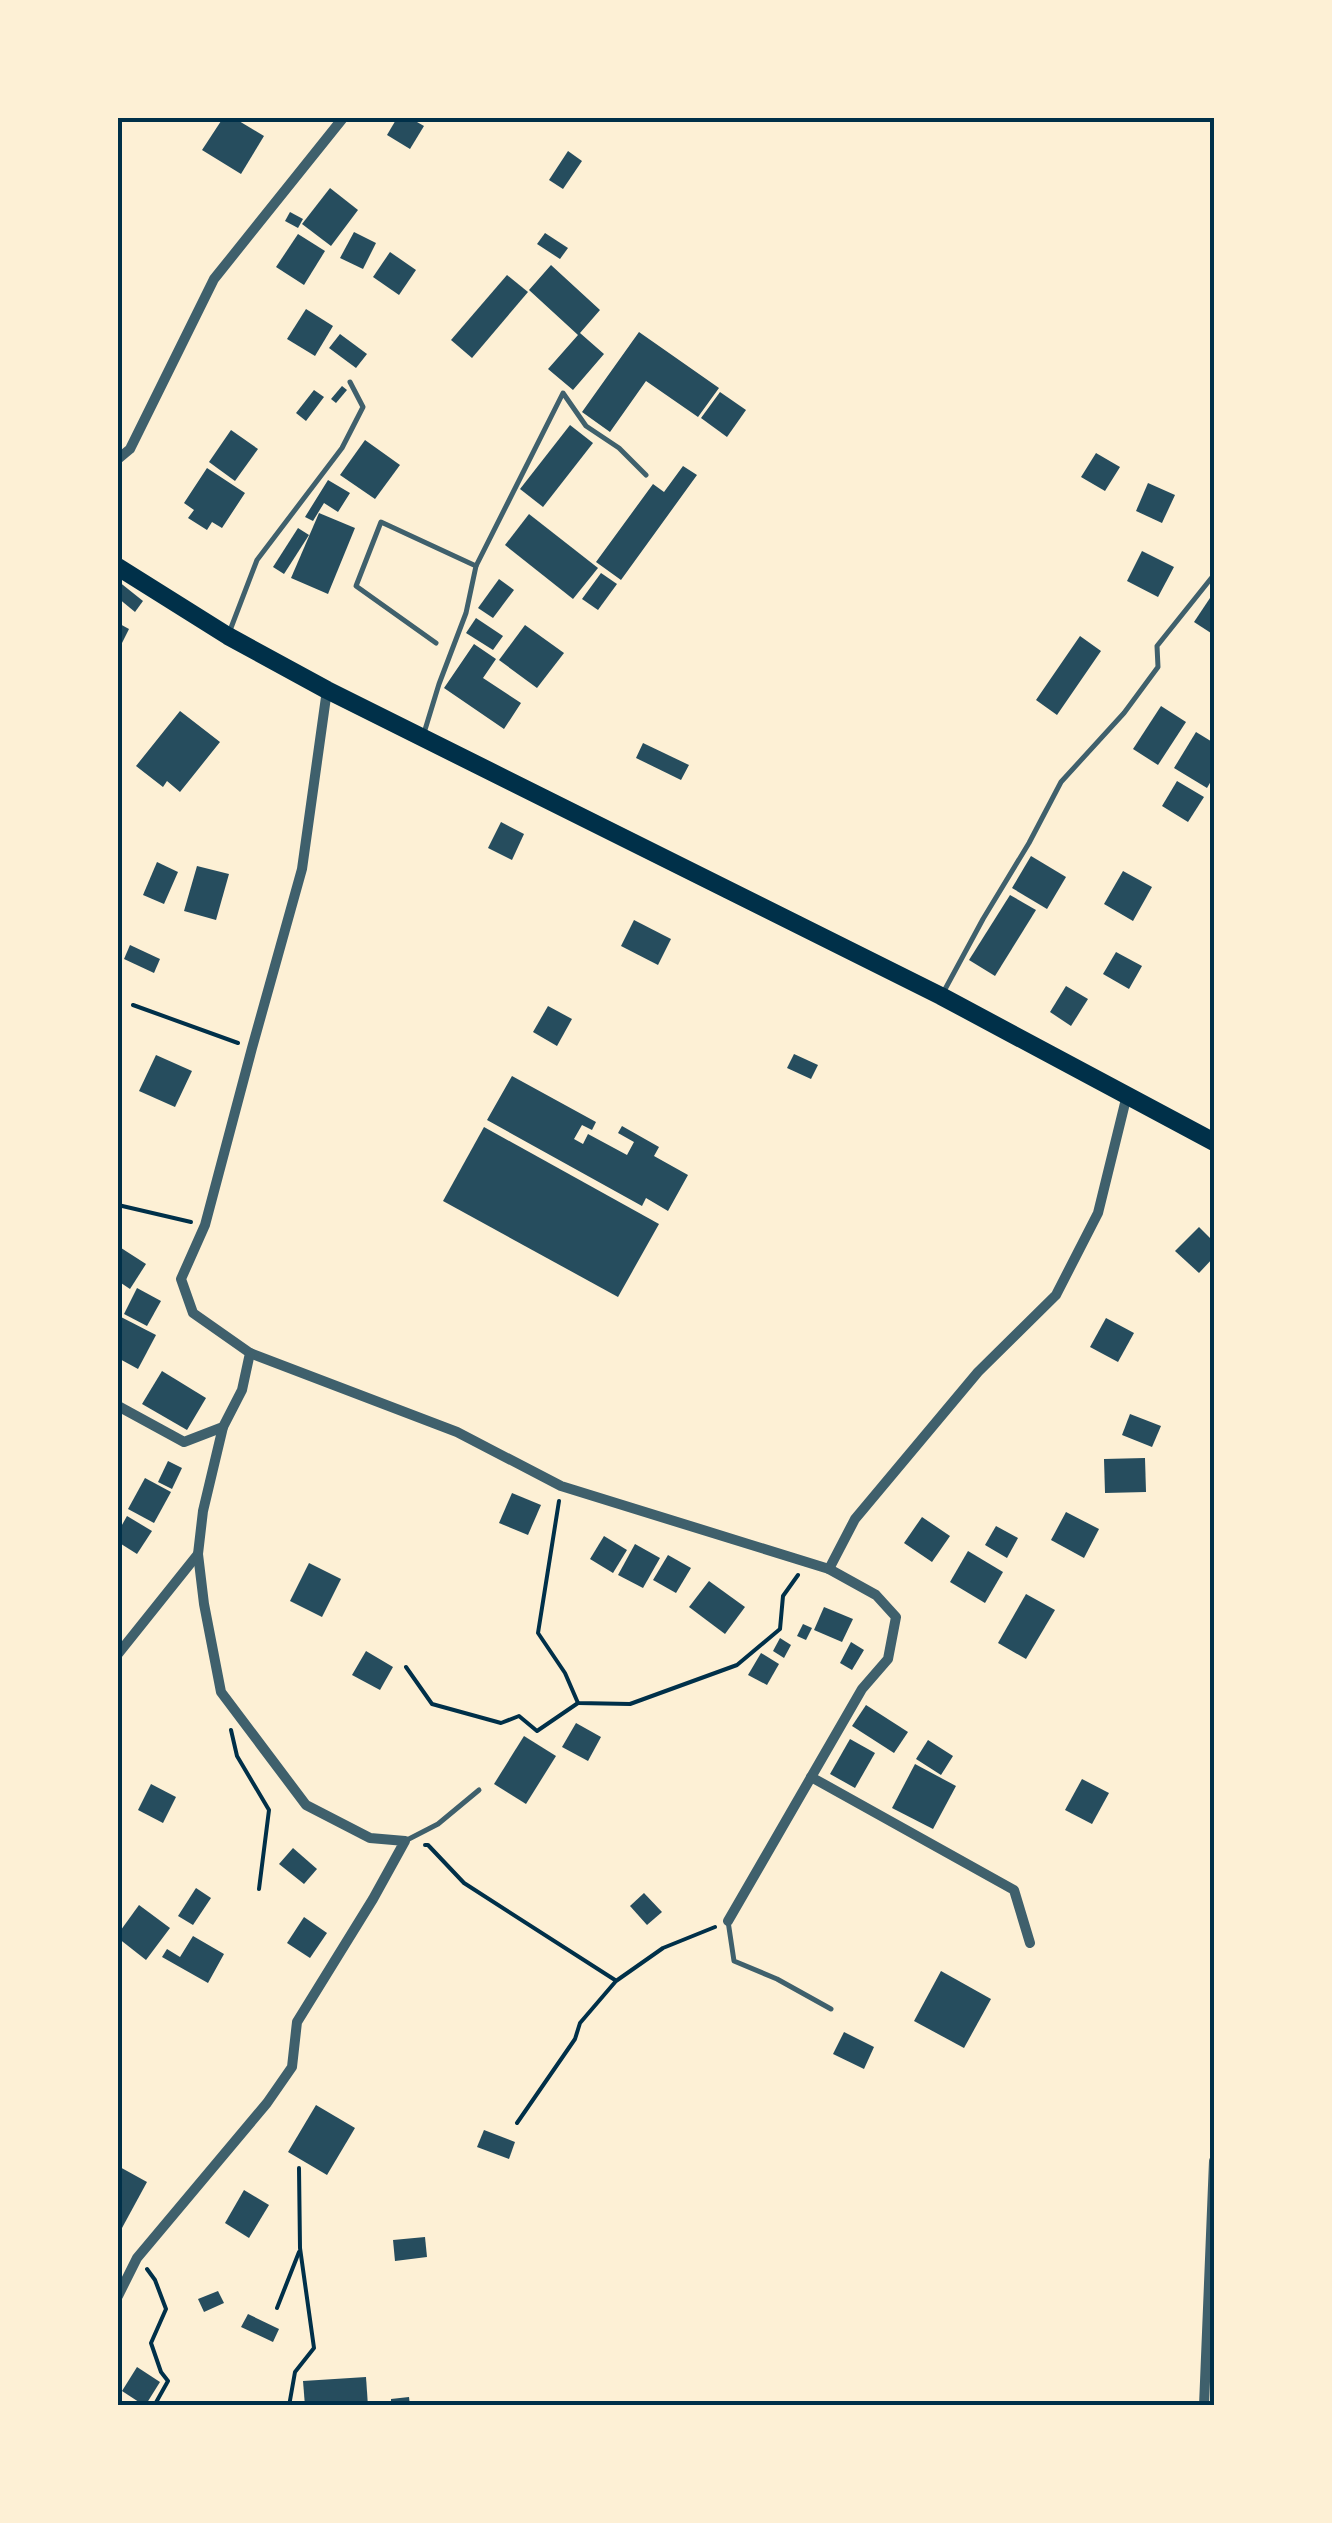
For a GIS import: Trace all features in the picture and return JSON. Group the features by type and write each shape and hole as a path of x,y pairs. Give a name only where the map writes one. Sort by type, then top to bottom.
{"highway":[{"path":"118,567 228,636 327,690 941,996 1214,1142"}],"street":[{"path":"118,459 130,448 214,280 343,118"},
{"path":"327,690 302,869 205,1225 181,1279 193,1313 250,1353 457,1432 561,1486 829,1569 876,1595 896,1616 888,1659 862,1690 728,1921"},
{"path":"829,1569 855,1519 978,1372 1056,1295 1098,1213 1128,1095"},
{"path":"118,2296 137,2258 267,2103 292,2067 297,2022 405,1841 370,1838 306,1805 221,1692 198,1554 203,1511 223,1427 242,1390 250,1353"},
{"path":"118,1406 184,1442 223,1427"},
{"path":"118,1654 198,1554"},
{"path":"811,1777 1014,1890 1030,1943"},
{"path":"1204,2406 1214,2162"}],"lane":[{"path":"228,636 257,560 342,448 362,408 350,382"},
{"path":"423,736 466,614 476,566 563,393 586,426 620,448 646,476"},
{"path":"436,643 356,586 382,522 476,566"},
{"path":"941,996 1061,782 1124,713 1158,667 1157,646 1213,576"},
{"path":"405,1841 438,1824 479,1790"},
{"path":"728,1921 734,1962 831,2008"}],"path":[{"path":"133,1005 252,1048"},
{"path":"118,1204 205,1225"},
{"path":"561,1486 538,1633 565,1673 578,1703"},
{"path":"406,1667 432,1704 500,1724 519,1716 538,1731 578,1703 630,1704 737,1665 780,1629 783,1596 808,1562"},
{"path":"229,1724 237,1756 268,1810 258,1889"},
{"path":"405,1841 428,1845 464,1884 616,1981"},
{"path":"517,2123 575,2039 580,2023 616,1981 663,1948 728,1921"},
{"path":"289,2406 294,2372 314,2348 300,2248 299,2168"},
{"path":"277,2308 300,2248"},
{"path":"137,2258 155,2280 166,2309 151,2343 168,2381 154,2406"}],"building":[{"path":"223,118 234,118 264,136 241,174 202,150"},
{"path":"397,118 410,118 424,126 410,149 387,135"},
{"path":"568,151 582,161 563,189 549,180"},
{"path":"330,188 358,210 331,246 302,224"},
{"path":"290,212 303,219 298,228 285,221"},
{"path":"354,232 376,243 363,269 340,258"},
{"path":"545,233 568,248 560,259 537,244"},
{"path":"298,234 325,251 304,285 276,267"},
{"path":"390,252 416,270 399,295 373,277"},
{"path":"551,265 600,310 580,333 604,354 573,390 548,369 578,335 529,290"},
{"path":"507,275 528,292 472,358 451,340"},
{"path":"306,309 333,326 315,356 287,339"},
{"path":"639,332 719,388 698,417 646,381 610,432 582,412"},
{"path":"340,334 367,354 356,368 329,348"},
{"path":"342,386 347,390 336,403 331,399"},
{"path":"314,390 324,397 306,421 296,413"},
{"path":"720,392 746,410 727,437 701,418"},
{"path":"570,425 593,443 543,507 520,489"},
{"path":"231,430 258,449 235,481 209,462"},
{"path":"365,440 400,465 375,499 340,475"},
{"path":"1096,453 1120,467 1105,491 1081,477"},
{"path":"683,466 697,475 621,580 596,562 653,484 664,492"},
{"path":"207,468 245,493 222,528 212,522 207,530 188,518 194,510 184,503"},
{"path":"328,480 350,493 338,512 324,503 313,521 305,517"},
{"path":"1148,483 1175,495 1162,523 1136,511"},
{"path":"319,513 355,528 328,594 291,578"},
{"path":"529,514 598,568 573,599 505,545"},
{"path":"298,528 309,535 284,574 273,567"},
{"path":"1142,551 1174,567 1158,597 1127,581"},
{"path":"601,573 617,584 598,610 582,599"},
{"path":"499,579 514,590 493,618 478,608"},
{"path":"118,581 143,601 135,612 118,598"},
{"path":"1214,592 1214,635 1194,622"},
{"path":"476,618 503,636 493,650 466,633"},
{"path":"118,623 129,629 118,651"},
{"path":"525,625 564,653 537,688 499,660"},
{"path":"1080,636 1101,651 1057,715 1036,700"},
{"path":"474,644 496,659 483,678 521,703 504,729 444,688"},
{"path":"1161,706 1186,722 1158,765 1133,749"},
{"path":"180,711 220,742 180,792 167,781 163,787 136,766"},
{"path":"1196,732 1214,743 1214,776 1207,788 1174,768"},
{"path":"643,743 689,765 681,780 636,758"},
{"path":"1177,781 1204,797 1188,822 1162,806"},
{"path":"501,822 524,834 512,860 488,848"},
{"path":"1031,856 1066,877 1047,909 1012,888"},
{"path":"157,862 178,872 164,904 143,895"},
{"path":"197,866 229,874 216,920 184,911"},
{"path":"1123,871 1152,887 1133,921 1104,904"},
{"path":"1010,895 1036,910 995,976 969,960"},
{"path":"634,920 671,939 658,965 621,946"},
{"path":"130,945 160,959 154,973 124,959"},
{"path":"1116,952 1142,966 1129,989 1103,974"},
{"path":"1066,986 1088,999 1071,1026 1050,1012"},
{"path":"548,1006 572,1019 557,1046 533,1032"},
{"path":"794,1054 818,1065 811,1079 787,1068"},
{"path":"156,1055 192,1071 175,1107 139,1091"},
{"path":"512,1076 596,1122 592,1130 582,1125 574,1139 583,1144 588,1134 627,1155 634,1142 618,1133 622,1126 659,1147 654,1156 688,1175 668,1211 646,1198 642,1206 487,1120"},
{"path":"484,1127 659,1224 618,1297 443,1201"},
{"path":"1199,1227 1214,1242 1214,1257 1199,1273 1175,1251"},
{"path":"118,1246 146,1264 130,1289 118,1281"},
{"path":"137,1288 161,1301 147,1326 124,1314"},
{"path":"121,1317 156,1335 138,1369 118,1358"},
{"path":"1106,1318 1134,1333 1118,1362 1090,1347"},
{"path":"162,1371 206,1398 187,1430 142,1404"},
{"path":"1130,1414 1161,1426 1152,1447 1122,1435"},
{"path":"1145,1458 1146,1492 1105,1493 1104,1459"},
{"path":"168,1461 182,1468 172,1489 158,1482"},
{"path":"145,1478 171,1492 154,1523 128,1509"},
{"path":"512,1493 541,1505 528,1535 499,1523"},
{"path":"1066,1512 1099,1529 1084,1558 1051,1540"},
{"path":"127,1516 152,1531 137,1554 118,1542 118,1532"},
{"path":"922,1517 950,1536 932,1562 904,1543"},
{"path":"996,1526 1018,1538 1007,1558 985,1545"},
{"path":"604,1536 627,1550 613,1573 590,1559"},
{"path":"635,1544 660,1558 643,1588 618,1575"},
{"path":"968,1551 1003,1572 985,1603 950,1582"},
{"path":"668,1555 691,1568 676,1593 653,1580"},
{"path":"309,1563 341,1579 322,1617 290,1601"},
{"path":"709,1581 745,1607 725,1634 689,1607"},
{"path":"1026,1594 1055,1610 1026,1659 998,1643"},
{"path":"824,1607 853,1619 842,1642 814,1630"},
{"path":"803,1624 812,1628 806,1640 797,1636"},
{"path":"780,1638 791,1645 784,1658 773,1651"},
{"path":"851,1642 864,1650 852,1670 840,1663"},
{"path":"366,1651 393,1667 380,1690 352,1675"},
{"path":"761,1653 779,1664 767,1685 748,1675"},
{"path":"866,1705 908,1732 894,1753 852,1726"},
{"path":"576,1723 601,1737 588,1761 562,1747"},
{"path":"524,1736 556,1756 526,1804 494,1784"},
{"path":"850,1739 875,1753 855,1788 830,1774"},
{"path":"928,1740 953,1756 941,1775 916,1759"},
{"path":"915,1764 956,1786 933,1829 892,1808"},
{"path":"1082,1779 1109,1793 1092,1824 1065,1810"},
{"path":"151,1784 176,1797 163,1823 138,1810"},
{"path":"293,1848 317,1869 304,1884 279,1864"},
{"path":"196,1888 211,1898 193,1925 178,1916"},
{"path":"644,1893 662,1912 647,1925 630,1906"},
{"path":"139,1905 170,1928 146,1960 118,1938"},
{"path":"304,1917 327,1933 310,1958 287,1943"},
{"path":"193,1936 224,1954 208,1983 162,1957 167,1949 180,1957"},
{"path":"941,1971 991,1999 964,2048 914,2021"},
{"path":"844,2032 874,2047 864,2069 833,2054"},
{"path":"316,2105 355,2128 327,2175 288,2152"},
{"path":"484,2130 515,2142 509,2159 477,2147"},
{"path":"118,2166 147,2182 122,2228 118,2225"},
{"path":"244,2190 269,2205 249,2238 225,2223"},
{"path":"425,2237 427,2257 395,2261 393,2240"},
{"path":"218,2291 224,2303 204,2312 198,2299"},
{"path":"248,2314 279,2329 273,2342 241,2327"},
{"path":"137,2367 160,2382 145,2406 122,2391"},
{"path":"366,2377 368,2406 305,2406 303,2381"},
{"path":"409,2397 410,2406 391,2406 391,2399"}]}
